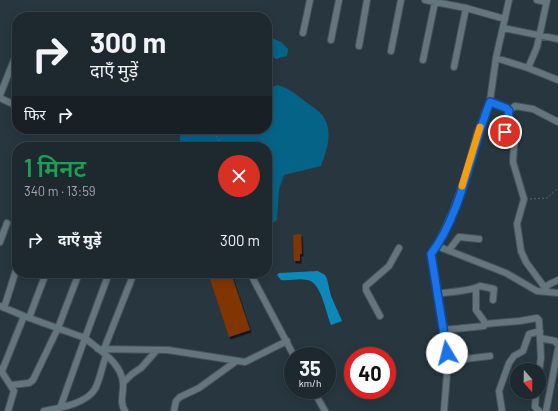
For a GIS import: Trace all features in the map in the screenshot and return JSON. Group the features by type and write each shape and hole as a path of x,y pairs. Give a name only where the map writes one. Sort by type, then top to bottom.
{"street":[{"path":"304,33 310,0"},
{"path":"331,40 339,0"},
{"path":"359,46 367,0"},
{"path":"391,51 401,0"},
{"path":"425,0 466,8 505,19"},
{"path":"444,411 448,361 431,254 461,189 477,134 490,102 496,58 509,0"},
{"path":"528,68 537,47 544,23 546,1 537,0"},
{"path":"423,60 435,2"},
{"path":"454,67 466,8"},
{"path":"503,28 539,36 558,37"},
{"path":"496,58 528,68 558,80"},
{"path":"12,65 0,97 12,103"},
{"path":"490,102 506,108 509,111"},
{"path":"546,290 526,262 521,251 517,224 524,199 513,162 514,145 505,136 509,111 515,106 533,109 558,122"},
{"path":"0,242 7,223"},
{"path":"449,250 459,237 479,239"},
{"path":"436,246 506,273 537,291 546,290 558,293"},
{"path":"380,316 366,290 366,286 389,266 399,248"},
{"path":"13,278 2,307 85,338 103,351 118,366 123,383 122,404 125,411"},
{"path":"8,411 14,391 12,385 1,370 44,278"},
{"path":"12,385 29,383 33,380 58,328 77,278"},
{"path":"60,408 107,278"},
{"path":"44,411 60,408 83,399 92,393 96,388 103,351 132,278"},
{"path":"253,278 289,347"},
{"path":"546,290 558,280"},
{"path":"437,294 461,289 476,289 480,286 494,289 493,300"},
{"path":"476,289 476,310 485,324"},
{"path":"444,330 481,327 485,324 537,318 540,323 539,363"},
{"path":"502,411 499,392 509,363 514,356 523,351 530,334 540,334 555,341 558,345"},
{"path":"103,351 174,351 235,362 248,361 286,341"},
{"path":"546,411 558,349"},
{"path":"123,383 141,368 157,350"},
{"path":"448,361 490,356"},
{"path":"174,411 176,401 180,397 200,388 235,362"},
{"path":"318,399 325,411"},
{"path":"536,399 535,407 539,411"}],"path":[{"path":"524,199 547,198 558,188"}],"shaded area":[{"path":"272,38 281,42 288,49 287,56 276,59 272,57"},
{"path":"277,85 290,90 320,113 326,121 329,134 327,147 321,166 284,175 279,189 277,220 272,224 272,142 180,142 180,134 272,134 272,87"},
{"path":"318,271 325,275 327,279 331,296 342,321 331,325 322,298 316,286 312,282 304,279 281,280 277,275 279,273"}],"building":[{"path":"301,234 302,254 300,254 300,261 294,261 293,235"},
{"path":"210,278 233,278 250,330 229,337"}],"slow traffic":[{"path":"462,186 480,127"}],"route":[{"path":"447,353 447,345 435,286 431,254 453,211 465,177 477,134 490,102 506,108 509,111 505,132"}]}
